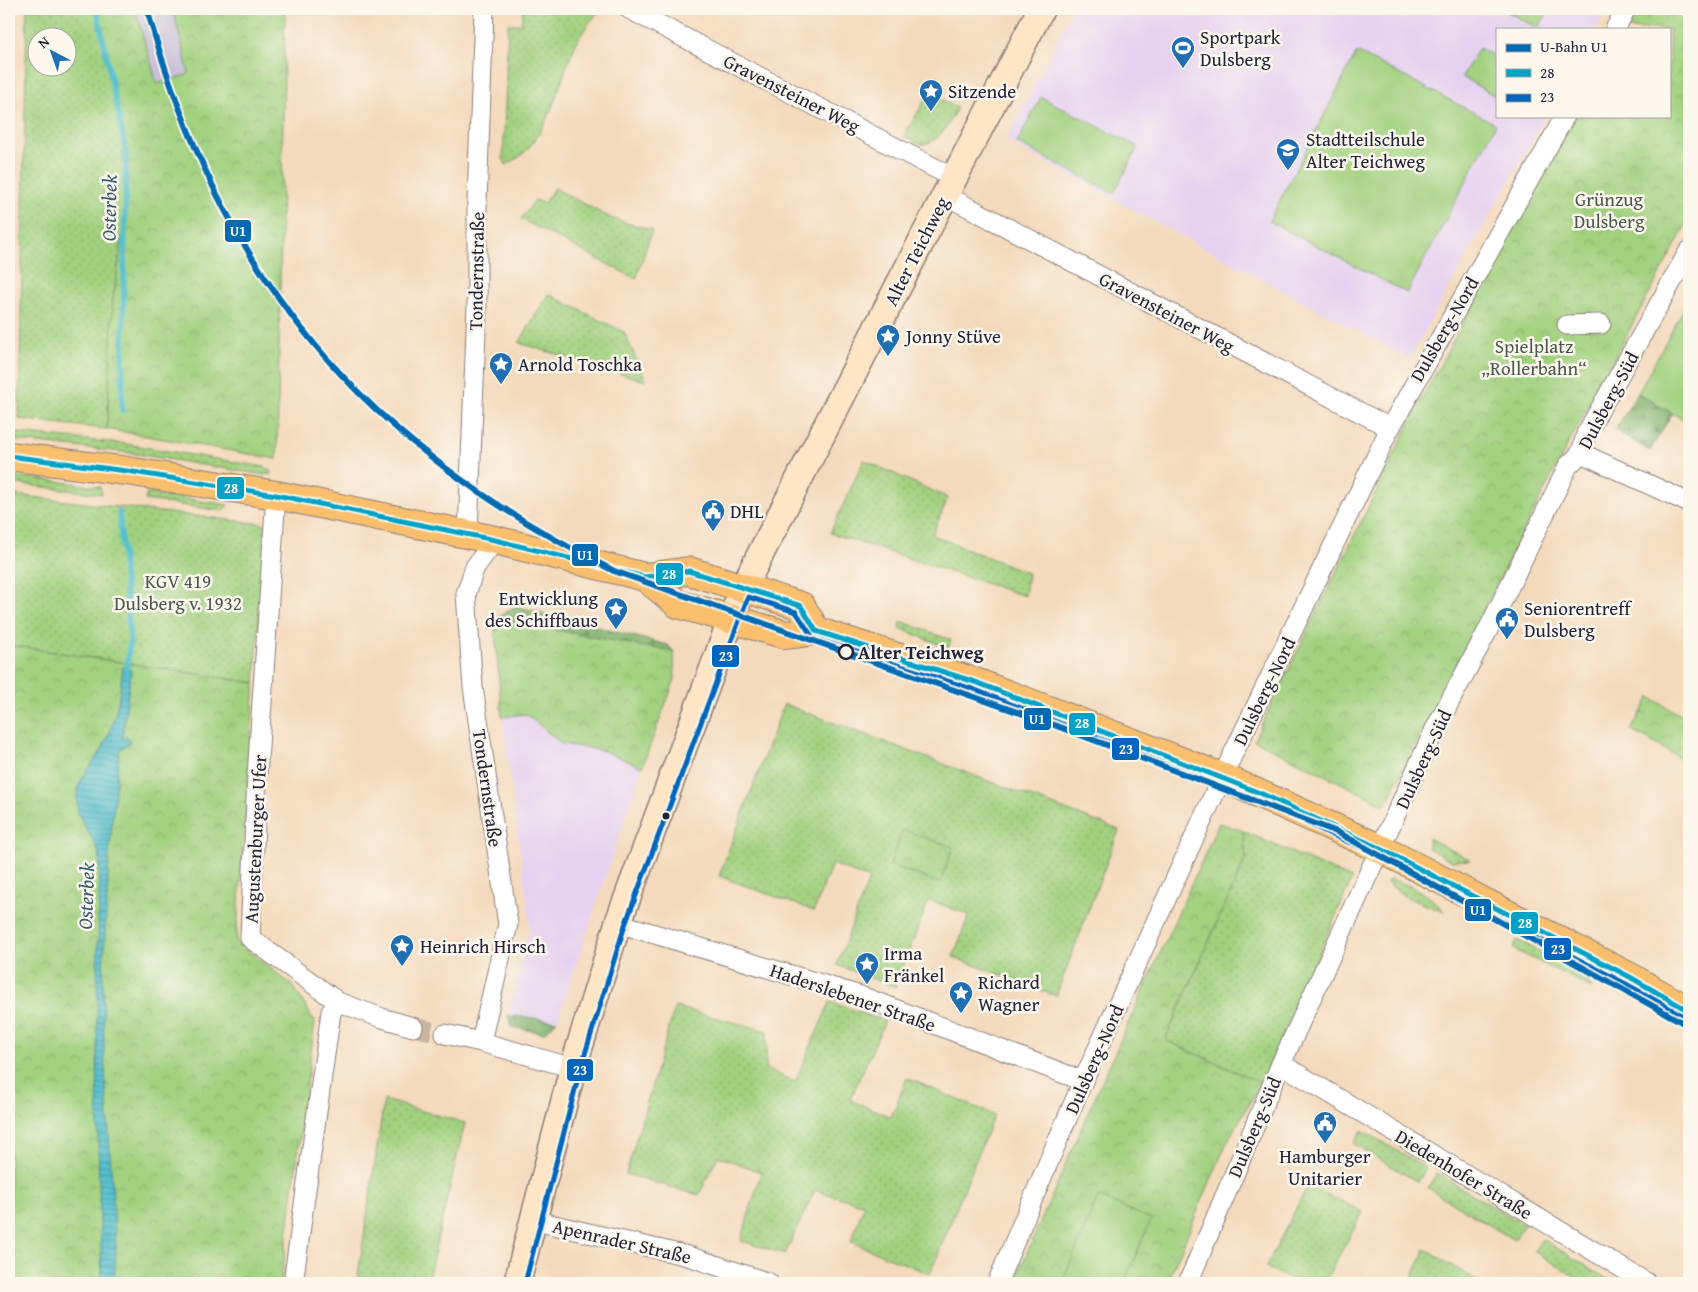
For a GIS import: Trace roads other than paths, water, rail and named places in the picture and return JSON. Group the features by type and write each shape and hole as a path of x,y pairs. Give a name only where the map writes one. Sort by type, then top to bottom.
{"main road":[{"path":"9,456 276,496 496,540 645,577 689,571 801,606 816,631"},
{"path":"645,577 678,604 787,635 816,631 978,683 1222,777 1381,849 1622,973 1689,1011"}],"street":[{"name":"Tondernstraße","path":"468,534 477,306 477,200 484,9"},
{"name":"Gravensteiner Weg","path":"629,9 1390,428"},
{"path":"1615,28 1626,9"},
{"name":"Alter Teichweg","path":"517,1283 573,1068 618,923 743,588 1039,10"},
{"name":"Dulsberg-Nord","path":"997,1283 1083,1081 1222,777 1390,428 1564,118"},
{"name":"Dulsberg-Süd","path":"1188,1283 1281,1064 1435,729 1488,630 1568,466 1581,453 1586,434 1689,251"},
{"path":"1567,325 1601,324"},
{"path":"1581,453 1689,503"},
{"name":"Augustenburger Ufer","path":"276,496 257,776 250,938 338,1002"},
{"name":"Tondernstraße","path":"481,1042 508,924 473,687 466,594 475,567 496,540"},
{"name":"Haderslebener Straße","path":"618,923 861,996 1083,1081"},
{"path":"293,1283 331,1012 338,1002 413,1027"},
{"path":"445,1034 481,1042 573,1068"},
{"name":"Diedenhofer Straße","path":"1281,1064 1647,1283"},
{"name":"Apenrader Straße","path":"532,1220 688,1256 769,1283"}],"water":[{"path":"123,667 131,670 122,739 127,736 131,741 119,751 109,856 103,971 104,1054 116,1248 114,1283 102,1283 97,1073 100,863 99,853 81,819 77,798 81,781 108,737 117,708"}],"waterway":[{"name":"Osterbek","path":"97,9 126,153 122,411"},
{"name":"Osterbek","path":"119,512 130,640 126,674"}],"tunnel":[{"path":"413,1027 445,1034"}],"metro line":[{"name":"U1","path":"147,9 179,106 217,194 262,273 314,344 376,409 445,468 525,522 614,571 1046,722 1337,832 1689,1026"}],"place":[{"name":"Sportpark Dulsberg","path":"1183,69"},
{"name":"Sitzende","path":"931,112"},
{"name":"Stadtteilschule Alter Teichweg","path":"1288,171"},
{"name":"Jonny Stüve","path":"888,357"},
{"name":"Arnold Toschka","path":"501,385"},
{"name":"DHL","path":"713,532"},
{"name":"Entwicklung des Schiffbaus","path":"616,630"},
{"name":"Seniorentreff Dulsberg","path":"1507,640"},
{"name":"Alter Teichweg","path":"846,652"},
{"name":"Heinrich Hirsch","path":"402,967"},
{"name":"Irma Fränkel","path":"867,985"},
{"name":"Richard Wagner","path":"961,1014"},
{"name":"Hamburger Unitarier","path":"1325,1144"}],"park label":[{"name":"Grünzug Dulsberg","path":"1609,210"},
{"name":"Spielplatz „Rollerbahn“","path":"1534,357"},
{"name":"KGV 419 Dulsberg v. 1932","path":"178,592"}]}
